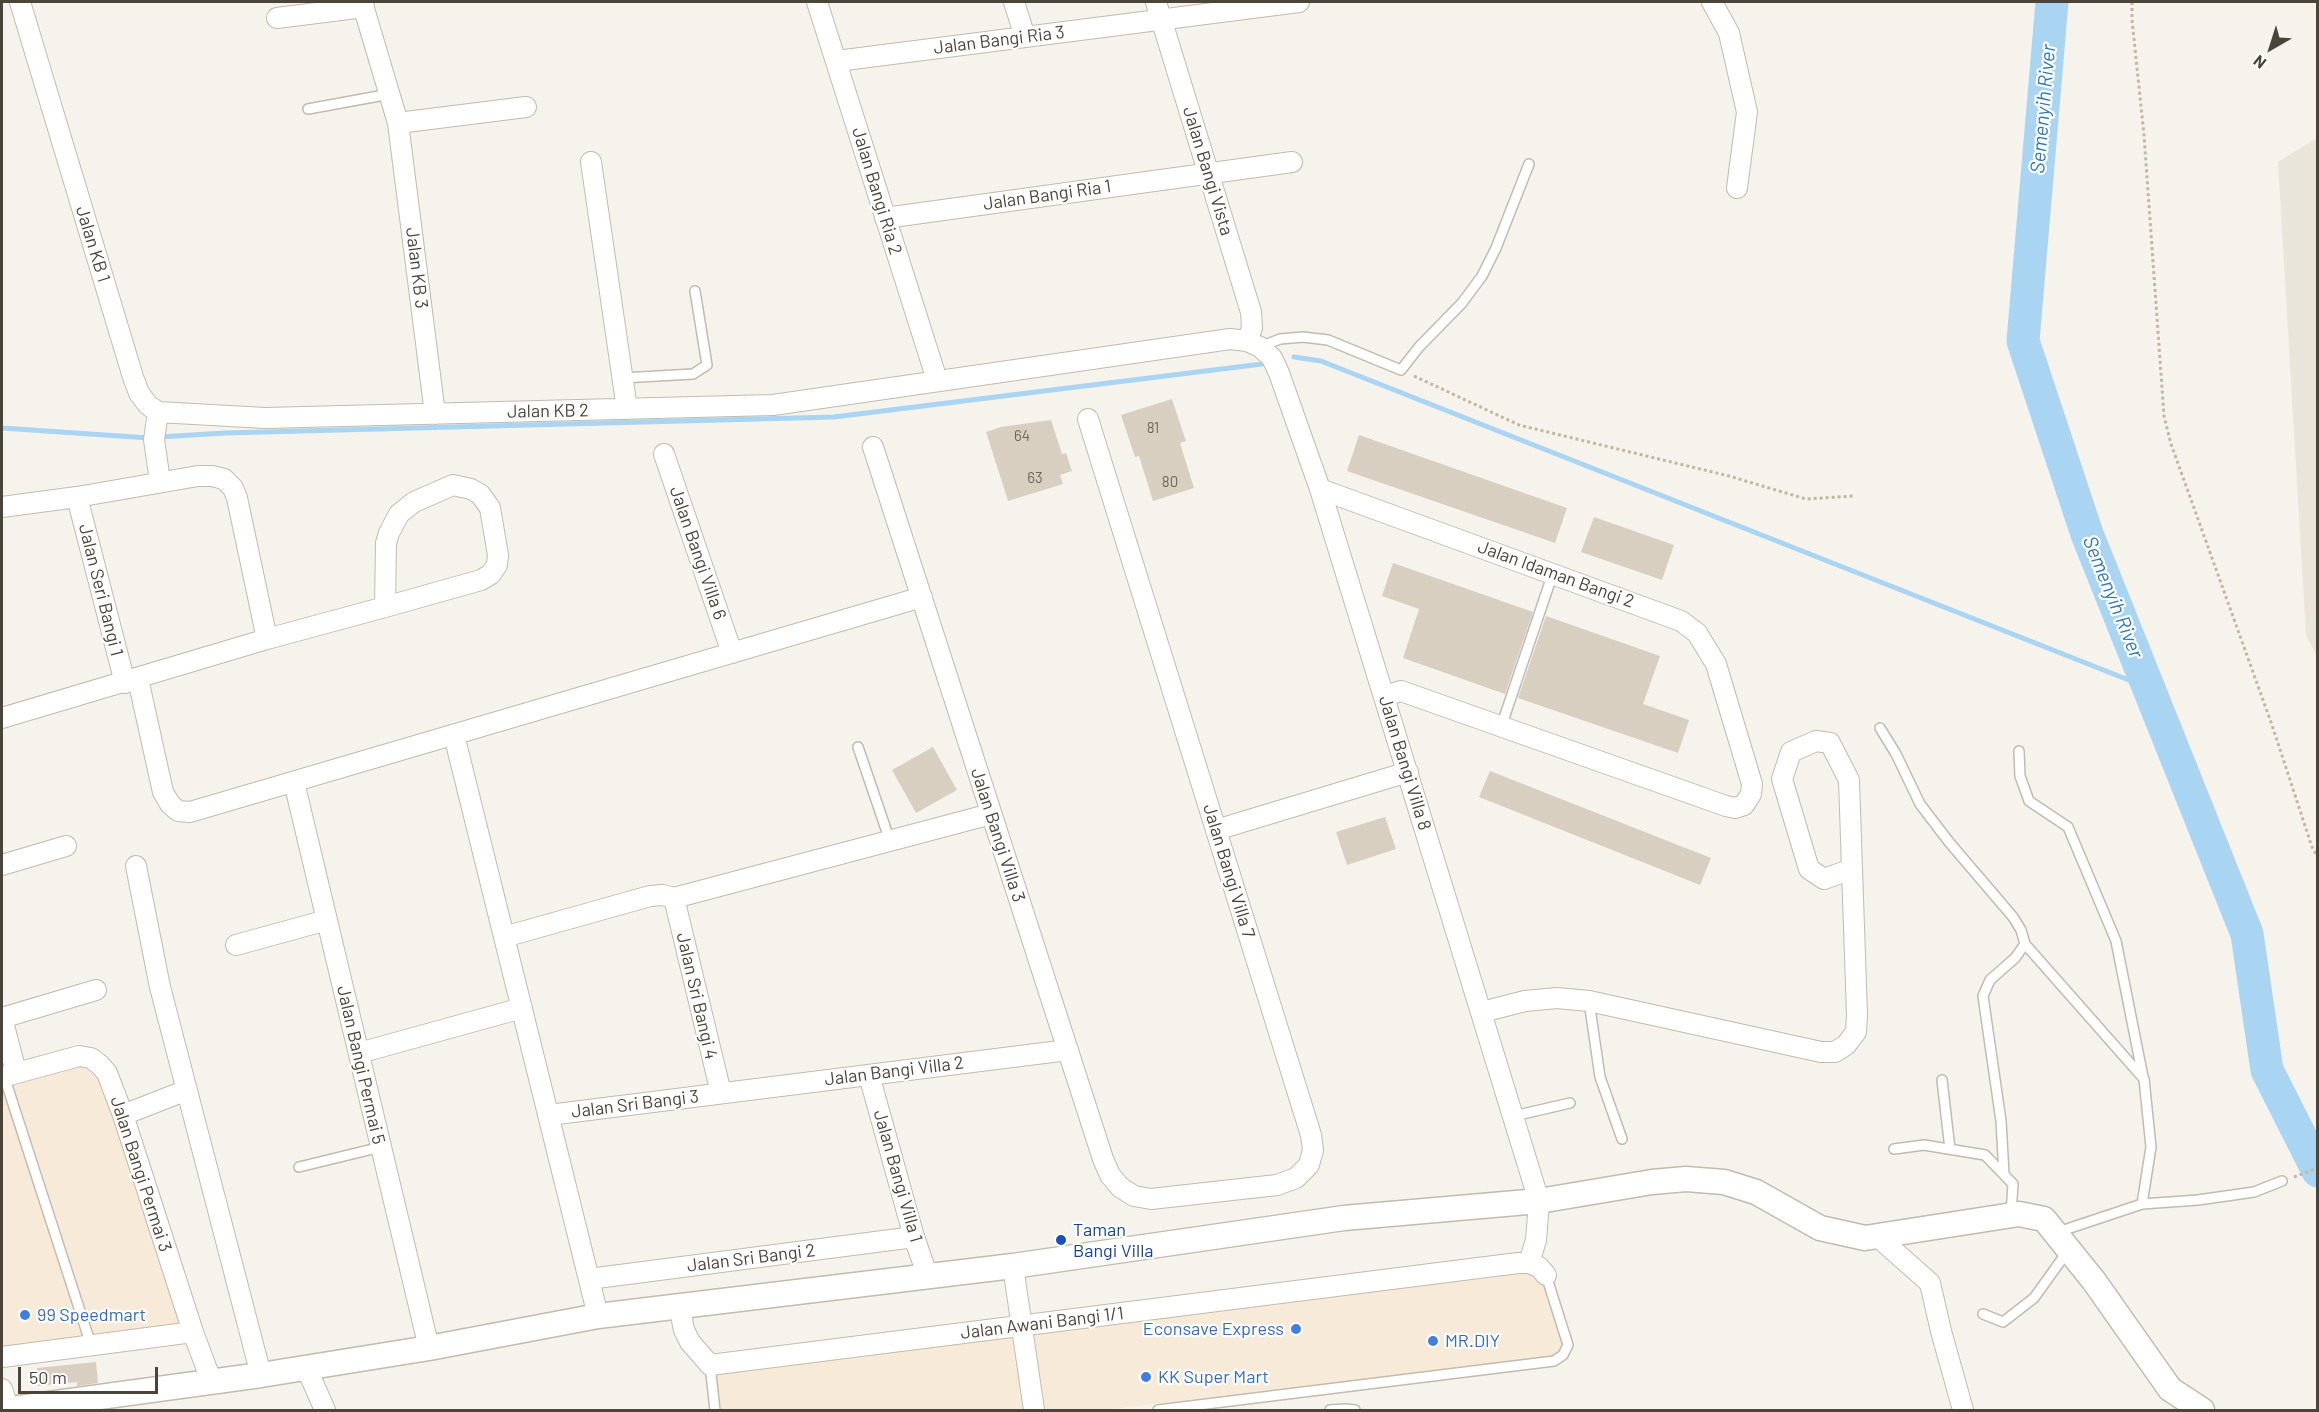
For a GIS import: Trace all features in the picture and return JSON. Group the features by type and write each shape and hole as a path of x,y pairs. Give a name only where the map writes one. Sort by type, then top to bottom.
{"street":[{"name":"Jalan KB 1","path":"20,2 133,377 155,427"},
{"name":"Jalan Bangi Ria 2","path":"817,2 937,380"},
{"path":"1014,2 1025,37"},
{"name":"Jalan Bangi Ria 3","path":"837,61 1025,37 1159,10 1299,2"},
{"path":"1712,2 1729,33 1747,112 1737,188"},
{"path":"277,18 363,4"},
{"name":"Jalan KB 3","path":"363,4 398,123 435,414"},
{"name":"Jalan Bangi Vista","path":"1159,10 1251,312 1253,344"},
{"path":"398,123 526,107"},
{"path":"591,162 627,409"},
{"name":"Jalan Bangi Ria 1","path":"885,218 1292,162"},
{"name":"Jalan KB 2","path":"155,427 265,418 773,405 1230,339 1253,344"},
{"name":"Jalan Bangi Villa 8","path":"1253,344 1272,358 1279,373 1320,489 1539,1201"},
{"name":"Jalan Bangi Villa 7","path":"1088,419 1314,1150 1309,1165 1296,1178 1277,1185 1151,1199"},
{"path":"155,427 160,481"},
{"name":"Jalan Bangi Villa 3","path":"873,447 1103,1159 1110,1175 1120,1187 1134,1196 1151,1199"},
{"name":"Jalan Bangi Villa 6","path":"664,454 732,653"},
{"path":"2,507 77,497 198,476 224,479 233,488 237,498 267,639"},
{"path":"2,718 267,639 384,607 481,580 491,574 497,565 498,555 490,508 480,494 463,486 453,486 414,502 399,514 386,543 384,607"},
{"name":"Jalan Idaman Bangi 2","path":"1320,489 1665,613 1681,621 1697,633 1716,664 1752,784 1751,794 1744,805 1735,808 1726,806 1501,726"},
{"name":"Jalan Seri Bangi 1","path":"77,497 163,792 170,804 178,811 190,812 294,782"},
{"path":"294,782 922,597"},
{"path":"1385,696 1401,691 1501,726"},
{"path":"454,735 598,1316"},
{"path":"1482,1012 1525,1001 1557,998 1589,1001 1821,1052 1835,1052 1846,1045 1856,1032 1852,869 1849,780 1830,743 1816,741 1791,752 1782,779 1809,869 1824,879 1852,869"},
{"path":"1216,830 1408,772"},
{"name":"Jalan Bangi Permai 5","path":"294,782 429,1348"},
{"path":"504,937 650,896 663,895 674,898 991,814"},
{"path":"2,865 66,846"},
{"path":"136,866 160,987 261,1375"},
{"name":"Jalan Sri Bangi 4","path":"674,898 721,1094"},
{"path":"236,945 327,920"},
{"path":"7,1075 2,1018 96,990"},
{"path":"359,1053 522,1008"},
{"name":"Jalan Bangi Villa 2","path":"721,1094 1068,1050"},
{"name":"Jalan Bangi Permai 3","path":"7,1075 79,1056 91,1058 107,1073 212,1383"},
{"name":"Jalan Bangi Villa 1","path":"869,1075 914,1237 928,1277"},
{"path":"123,1115 187,1090"},
{"name":"Jalan Sri Bangi 3","path":"549,1115 721,1094"},
{"path":"2,1389 7,1410 212,1383 429,1348 598,1316 1013,1266 1344,1218 1539,1201 1686,1179 1724,1182 1756,1192 1820,1228 1865,1238 2012,1207 2019,1214 2044,1219 2094,1281 2170,1389 2202,1410"},
{"path":"1539,1201 1536,1240 1529,1263 1539,1267 1546,1275"},
{"path":"1877,1236 1930,1283 1963,1410"},
{"name":"Jalan Sri Bangi 2","path":"589,1279 914,1237"},
{"name":"Jalan Awani Bangi 1/1","path":"710,1365 1529,1263"},
{"path":"1013,1266 1034,1410"},
{"path":"679,1305 684,1330 690,1342 710,1365"},
{"path":"2,1357 193,1332"},
{"path":"306,1367 325,1410"}],"lane":[{"path":"308,109 390,94"},
{"path":"1253,344 1303,337 1328,340 1401,370 1419,347 1462,303 1482,276 1496,248 1529,164"},
{"path":"622,378 693,374 707,365 695,291"},
{"path":"1501,726 1553,573"},
{"path":"1880,728 1896,754 1920,804 2013,917 2021,930 2025,944 2144,1079"},
{"path":"858,747 890,841"},
{"path":"2019,750 2020,776 2029,801 2068,827 2116,940 2144,1079 2151,1147 2142,1204"},
{"path":"2004,1174 2001,1121 1983,996 1990,980 2015,958 2025,944"},
{"path":"1589,1001 1600,1077 1622,1139"},
{"path":"7,1075 90,1346"},
{"path":"1942,1080 1950,1149"},
{"path":"1514,1116 1570,1103"},
{"path":"1894,1149 1924,1145 1985,1155 2013,1184 2012,1207"},
{"path":"299,1167 381,1148"},
{"path":"1983,1314 2003,1322 2034,1298 2062,1241 2142,1204 2198,1200 2254,1192 2282,1181"},
{"path":"1158,1410 1554,1361 1563,1355 1568,1345 1546,1275"},
{"path":"710,1365 715,1410"},
{"path":"1330,1410 1355,1410"}],"path":[{"path":"2132,2 2164,416 2171,444 2272,725 2312,847 2318,857"},
{"path":"1401,370 1519,425 1729,476 1806,499 1854,496"},
{"path":"2282,1181 2318,1168"}],"shaded area":[{"path":"2317,138 2317,656 2306,635 2278,162"},
{"path":"78,1064 91,1066 102,1076 183,1325 2,1350 2,1084"},
{"path":"1529,1271 1542,1281 1562,1344 1559,1352 1552,1356 1103,1410 720,1410 715,1373"}],"building":[{"path":"1172,399 1186,441 1180,443 1194,488 1153,501 1139,456 1135,457 1121,415"},
{"path":"1051,420 1062,454 1066,453 1072,471 1060,475 1063,484 1008,501 986,432 1001,427"},
{"path":"1359,435 1567,508 1555,543 1347,471"},
{"path":"1594,517 1674,545 1662,580 1581,552"},
{"path":"1393,563 1533,612 1505,694 1403,658 1419,609 1382,596"},
{"path":"1546,616 1660,656 1643,704 1689,720 1678,753 1518,698"},
{"path":"933,747 957,790 916,813 892,770"},
{"path":"1490,771 1711,858 1700,885 1479,797"},
{"path":"1385,817 1396,849 1347,865 1336,832"},
{"path":"96,1362 98,1383 77,1386 77,1382 38,1386 37,1368"}],"waterway":[{"name":"Semenyih River","path":"2052,2 2023,341 2087,534 2247,934 2267,1070 2318,1171"},
{"path":"1294,357 1321,361 2149,688"},
{"path":"159,437 225,433 834,417 1262,364"},
{"path":"2,428 149,438"}],"place":[{"name":"Taman Bangi Villa","path":"1061,1240"},
{"name":"99 Speedmart","path":"25,1315"},
{"name":"Econsave Express","path":"1296,1329"},
{"name":"MR.DIY","path":"1433,1341"},
{"name":"KK Super Mart","path":"1146,1377"}]}
